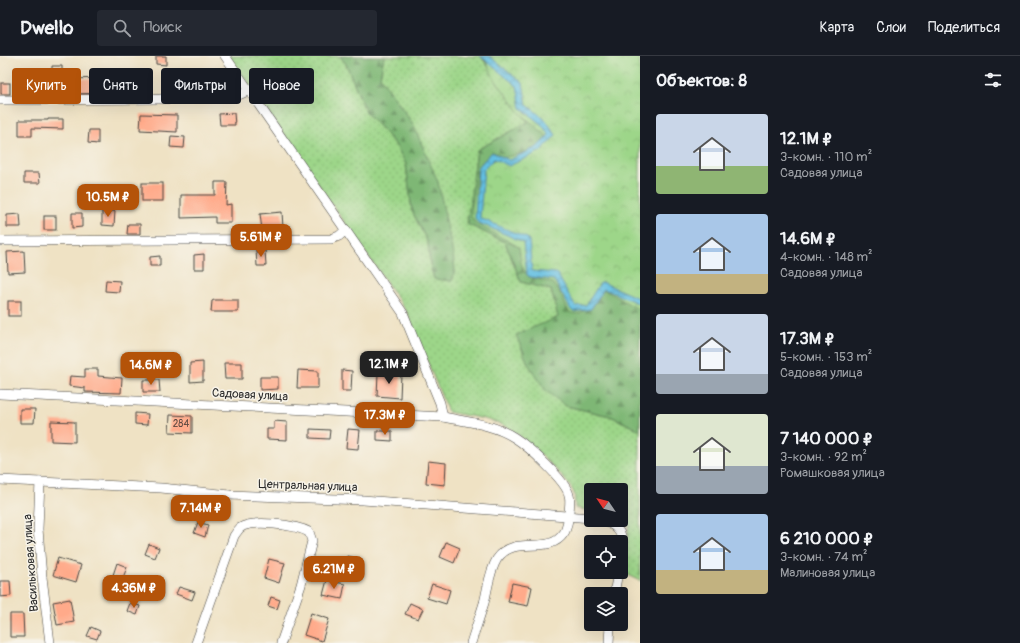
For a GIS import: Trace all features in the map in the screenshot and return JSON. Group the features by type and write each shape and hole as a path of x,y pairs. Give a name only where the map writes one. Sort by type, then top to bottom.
{"street":[{"path":"225,56 403,313 440,403 443,417"},
{"path":"0,100 160,99 239,95 248,91"},
{"path":"0,241 331,239 339,236 346,230"},
{"name":"Садовая улица","path":"0,394 443,417 479,423 515,438 561,480 570,495 568,516 564,533 556,541 545,545 519,545 506,549 498,558 492,569 484,603 471,643"},
{"name":"Центральная улица","path":"0,480 161,488 230,495 364,500 584,517"},
{"name":"Васильковая улица","path":"40,482 38,529 50,643"},
{"path":"196,643 234,536 239,528 248,524 281,524 302,528 309,532 312,541 302,585 281,643"},
{"path":"609,643 610,631"}],"green space":[{"path":"229,56 340,56 346,64 366,112 395,144 406,164 412,211 428,243 430,264 434,279 413,124 380,77 384,56 481,56 528,122 477,150 467,224 505,242 521,282 551,290 558,317 566,406 610,416 640,430 640,581 628,575 628,483 584,483 584,510 575,508 574,493 564,478 513,431 493,421 448,412 407,312 262,104 314,104 314,68 249,68 249,85 241,73 241,68 237,68"},
{"path":"340,56 384,56 380,77 413,124 438,182 453,254 455,270 452,281 434,279 430,264 428,243 412,211 406,164 395,144 366,112 346,64"},
{"path":"482,56 640,56 640,310 605,290 589,299 583,312 577,314 569,312 559,291 553,283 530,277 524,271 519,247 475,223 471,216 479,165 489,161 532,151 548,141 546,135 521,114 493,77"},
{"path":"482,58 517,86 549,135 537,147 509,160 492,152 478,167 523,242 554,280 591,309 604,289 640,304 640,430 610,416 566,406 546,391 528,364 516,335 558,317 551,290 521,282 505,242 467,224 477,150 528,122"}],"water":[{"path":"480,56 489,56 523,83 527,105 545,119 556,135 541,151 509,166 494,159 484,169 480,218 527,238 529,240 532,271 556,273 575,306 586,305 602,282 640,299 640,304 604,289 591,309 574,312 571,310 554,280 530,277 527,275 523,242 477,222 475,218 478,167 492,152 509,160 537,147 549,135 542,125 521,108 517,86"}],"building":[{"path":"156,56 166,56 166,65 156,64"},
{"path":"52,66 62,66 62,68 52,68"},
{"path":"89,78 89,94 81,94 81,79"},
{"path":"1,83 10,83 10,94 1,94"},
{"path":"234,113 235,125 220,125 219,114"},
{"path":"141,114 177,115 177,132 140,130"},
{"path":"63,119 63,129 32,128 32,136 19,136 19,120"},
{"path":"89,130 98,130 98,144 88,143"},
{"path":"171,136 185,137 184,148 170,147"},
{"path":"24,173 39,173 40,183 24,183"},
{"path":"215,182 227,182 226,205 231,204 231,223 215,223 215,217 181,218 181,195 215,195"},
{"path":"142,183 163,183 163,201 142,201"},
{"path":"102,211 115,211 114,226 102,225"},
{"path":"282,212 283,228 262,230 260,214"},
{"path":"72,213 82,213 82,227 72,228"},
{"path":"20,214 21,227 7,227 7,215"},
{"path":"44,216 56,216 56,230 44,230"},
{"path":"128,224 140,224 140,234 127,234"},
{"path":"256,250 265,250 266,266 257,266"},
{"path":"24,251 25,272 8,273 7,252"},
{"path":"204,254 204,269 194,269 194,255"},
{"path":"160,256 160,266 150,266 150,257"},
{"path":"106,280 120,281 119,292 105,291"},
{"path":"238,300 238,312 211,312 212,301"},
{"path":"8,301 21,301 21,316 8,316"},
{"path":"203,362 203,381 190,382 190,363"},
{"path":"224,363 242,363 242,379 225,379"},
{"path":"85,369 98,369 98,376 122,378 121,393 85,392 85,388 69,386 70,376 85,377"},
{"path":"298,370 318,371 318,388 297,388"},
{"path":"342,370 352,371 351,391 342,391"},
{"path":"378,373 401,374 400,398 377,396"},
{"path":"260,377 278,377 278,389 260,390"},
{"path":"143,380 159,380 160,392 143,392"},
{"path":"20,409 35,409 34,423 20,423"},
{"path":"135,413 148,414 147,425 135,424"},
{"path":"170,415 192,416 192,433 169,432"},
{"path":"51,421 75,422 75,442 51,441"},
{"path":"274,421 287,422 287,440 267,439 267,429 274,429"},
{"path":"310,429 330,430 329,439 310,438"},
{"path":"348,429 360,430 358,449 346,448"},
{"path":"377,431 392,431 392,441 377,440"},
{"path":"428,461 446,463 445,485 426,483"},
{"path":"198,522 208,525 205,537 194,533"},
{"path":"446,542 460,548 454,563 440,557"},
{"path":"149,544 159,548 155,558 145,554"},
{"path":"348,556 359,559 355,573 344,570"},
{"path":"58,558 81,565 76,582 53,575"},
{"path":"269,559 285,563 279,583 264,578"},
{"path":"117,563 127,567 123,578 113,575"},
{"path":"327,580 345,584 342,599 323,595"},
{"path":"0,581 10,581 11,596 0,597"},
{"path":"512,583 532,587 528,606 508,602"},
{"path":"432,584 450,590 446,604 427,598"},
{"path":"179,587 195,592 192,600 176,594"},
{"path":"271,597 280,600 277,609 268,606"},
{"path":"70,599 74,622 57,625 53,602"},
{"path":"130,603 140,606 137,615 127,611"},
{"path":"410,603 423,609 418,619 405,614"},
{"path":"311,613 329,619 322,641 304,635"},
{"path":"10,614 23,614 24,637 10,637"},
{"path":"91,627 100,631 97,639 87,636"}]}
